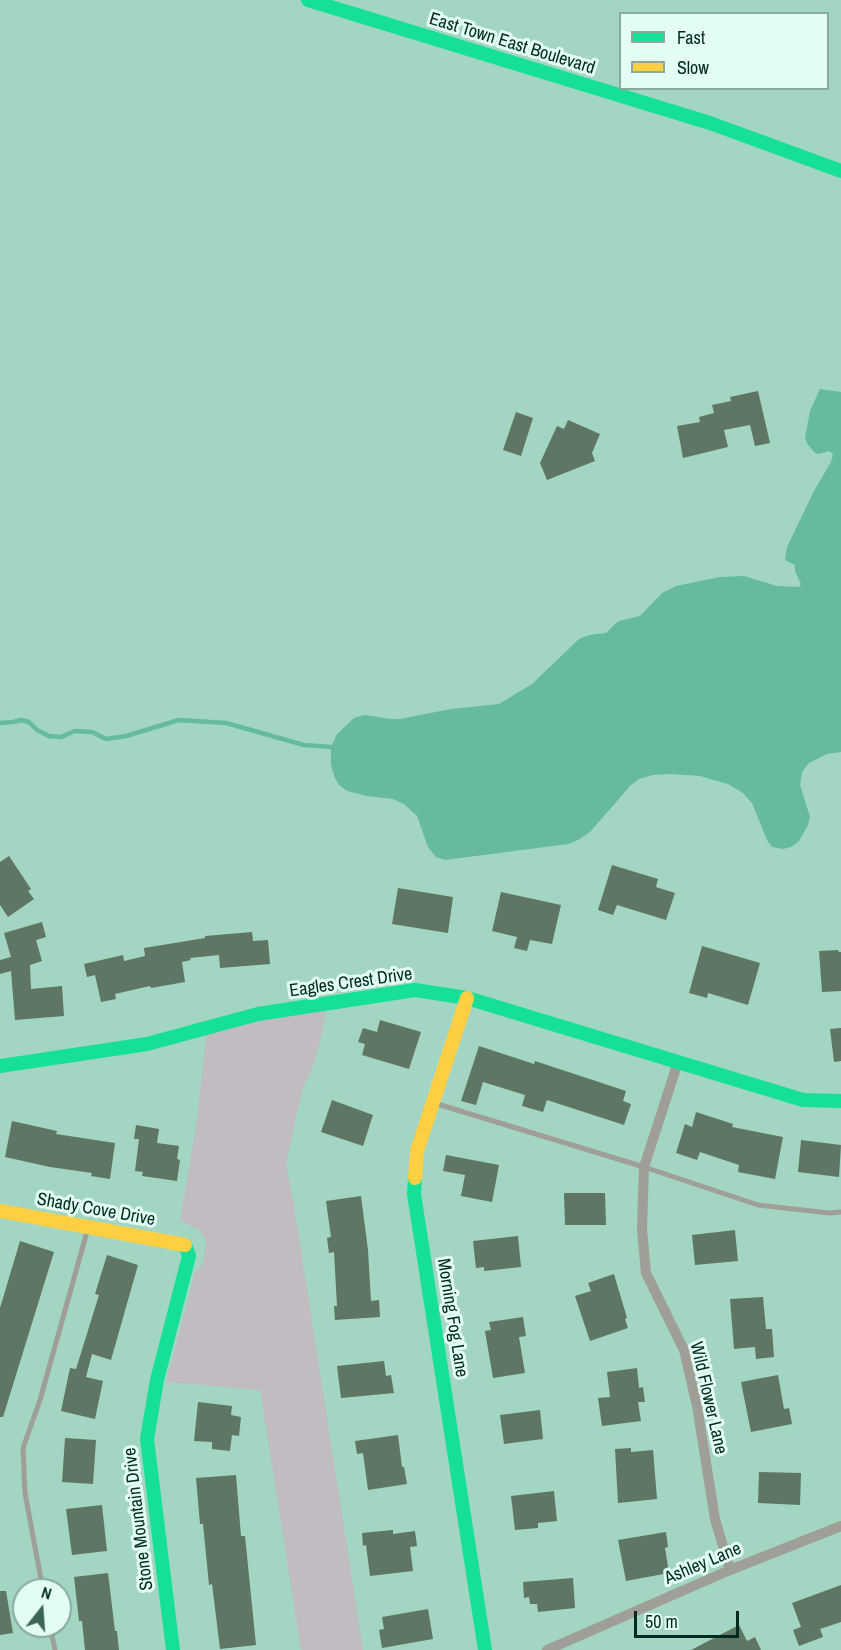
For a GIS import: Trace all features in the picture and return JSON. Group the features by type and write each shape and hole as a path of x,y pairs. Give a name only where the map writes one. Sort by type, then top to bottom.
{"street":[{"name":"East Town East Boulevard","path":"308,0 710,123 841,171"},
{"name":"Eagles Crest Drive","path":"0,1066 147,1044 258,1014 415,990 467,998 802,1100 841,1101"},
{"name":"Morning Fog Lane","path":"467,998 417,1151 414,1194 485,1650"},
{"name":"Wild Flower Lane","path":"678,1062 644,1167 642,1229 646,1273 684,1350 697,1406 715,1519 730,1570"},
{"name":"Shady Cove Drive","path":"0,1211 186,1245"},
{"name":"Stone Mountain Drive","path":"173,1650 147,1439 157,1380 189,1256 186,1245"},
{"name":"Ashley Lane","path":"547,1650 730,1570 841,1526"}],"lane":[{"path":"432,1103 644,1167 758,1205 829,1213 841,1212"},
{"path":"41,1578 25,1493 23,1448 40,1400 88,1226"}],"shaded area":[{"path":"820,389 841,392 841,752 827,754 809,763 802,772 800,785 810,817 799,841 783,849 772,847 752,803 743,793 728,784 700,776 671,774 639,779 631,785 590,832 568,844 445,860 436,857 428,847 417,816 404,804 393,799 347,791 339,785 331,765 331,747 337,734 354,718 365,715 400,719 451,709 499,704 532,684 579,639 606,633 619,621 640,616 662,593 676,586 720,577 744,576 777,586 799,587 801,584 795,571 795,565 785,560 787,547 833,454 829,451 815,453 805,438 810,411"},
{"path":"327,1007 313,1067 302,1090 286,1165 363,1650 301,1650 260,1390 166,1382 195,1273 202,1265 204,1258 206,1241 200,1230 180,1221 196,1127 207,1031"}],"building":[{"path":"758,391 770,443 755,446 750,425 724,430 728,447 683,458 677,426 700,422 699,417 714,413 712,405 731,401 730,397"},
{"path":"516,412 533,418 521,456 503,450"},
{"path":"568,420 600,434 592,453 595,461 547,480 540,463 557,426 564,429"},
{"path":"9,856 31,889 28,891 34,899 8,917 0,905 0,862"},
{"path":"612,865 658,879 656,887 675,893 666,920 617,905 613,915 598,910"},
{"path":"398,888 453,897 448,933 392,924"},
{"path":"501,892 561,905 552,944 530,940 527,951 514,948 517,937 492,931"},
{"path":"42,922 46,937 36,940 42,961 30,965 31,989 62,986 64,1016 15,1020 11,971 0,974 0,960 11,957 4,933"},
{"path":"252,932 253,941 268,940 270,964 220,968 219,955 190,958 191,960 182,962 185,982 151,988 150,986 115,994 116,999 101,1002 95,975 87,977 84,964 123,955 124,961 145,956 144,948 205,938 205,936"},
{"path":"702,946 760,963 748,1005 708,993 707,998 689,993"},
{"path":"838,950 841,952 841,991 822,992 819,951"},
{"path":"380,1020 421,1032 409,1069 362,1055 365,1044 358,1042 363,1028 377,1032"},
{"path":"841,1028 841,1061 834,1062 830,1029"},
{"path":"479,1046 534,1064 535,1061 626,1091 623,1101 631,1104 624,1125 547,1100 543,1112 522,1106 525,1095 483,1082 476,1105 461,1101"},
{"path":"332,1100 373,1115 363,1146 321,1132"},
{"path":"696,1112 733,1124 732,1127 783,1137 775,1179 738,1172 739,1165 700,1152 697,1160 676,1153 685,1124 692,1127"},
{"path":"12,1121 57,1131 56,1134 115,1143 110,1179 91,1176 92,1173 5,1157"},
{"path":"136,1125 159,1129 157,1143 179,1146 177,1181 142,1176 143,1172 135,1171 139,1139 134,1139"},
{"path":"801,1140 841,1145 839,1177 798,1172"},
{"path":"446,1155 499,1165 492,1202 461,1196 465,1175 443,1171"},
{"path":"564,1193 605,1193 606,1225 565,1225"},
{"path":"361,1196 368,1250 371,1301 379,1300 380,1317 335,1320 334,1306 337,1306 334,1252 329,1253 327,1238 331,1237 326,1201"},
{"path":"735,1230 738,1261 695,1265 692,1235"},
{"path":"518,1236 521,1267 484,1271 484,1267 476,1268 473,1241"},
{"path":"20,1241 54,1252 3,1417 0,1417 0,1308"},
{"path":"107,1255 138,1265 111,1360 92,1354 86,1377 103,1381 95,1419 61,1411 70,1368 76,1369 99,1295 95,1294"},
{"path":"614,1274 628,1328 590,1341 575,1296 591,1291 588,1283"},
{"path":"763,1297 766,1329 772,1329 774,1357 756,1359 755,1347 734,1349 730,1299"},
{"path":"523,1317 526,1336 519,1337 525,1373 493,1378 485,1331 491,1330 489,1322"},
{"path":"384,1361 386,1376 391,1375 394,1393 341,1398 337,1366"},
{"path":"637,1368 639,1388 643,1387 645,1402 638,1402 641,1421 602,1426 598,1398 610,1397 607,1372"},
{"path":"778,1375 784,1409 789,1408 792,1424 751,1432 741,1382"},
{"path":"198,1402 232,1406 231,1415 241,1417 239,1436 232,1435 230,1451 212,1449 212,1442 194,1441"},
{"path":"540,1410 543,1439 504,1444 500,1415"},
{"path":"398,1435 402,1467 404,1467 407,1484 368,1490 363,1453 357,1454 355,1441"},
{"path":"65,1438 96,1440 93,1484 62,1482"},
{"path":"631,1448 631,1452 653,1450 657,1499 618,1503 615,1449"},
{"path":"759,1472 801,1473 800,1505 758,1503"},
{"path":"236,1475 241,1536 245,1536 256,1645 220,1649 212,1584 209,1585 203,1524 200,1524 196,1478"},
{"path":"554,1491 557,1521 538,1523 538,1528 515,1530 511,1496"},
{"path":"102,1505 107,1551 72,1555 66,1509"},
{"path":"393,1530 393,1534 415,1531 417,1546 410,1547 413,1571 370,1576 362,1533"},
{"path":"666,1532 668,1547 665,1548 669,1573 626,1581 618,1540"},
{"path":"108,1573 119,1650 85,1650 74,1577"},
{"path":"573,1578 575,1608 538,1612 537,1604 530,1604 529,1597 524,1598 523,1582"},
{"path":"841,1585 841,1622 820,1629 823,1637 799,1646 793,1630 801,1627 792,1603"},
{"path":"0,1591 6,1591 12,1633 0,1635"},
{"path":"428,1609 433,1639 382,1648 379,1630 384,1629 382,1617"},
{"path":"739,1625 747,1641 755,1637 761,1650 691,1650"}],"waterway":[{"path":"0,723 21,720 29,722 37,730 49,736 61,737 75,731 92,732 106,739 126,736 179,720 226,723 304,745 331,747"}],"traffic: fast":[{"path":"308,0 710,123 841,171"},
{"path":"0,1066 147,1044 258,1014 415,990 467,998 803,1100 841,1101"},
{"path":"415,1178 414,1194 485,1650"},
{"path":"173,1650 147,1439 157,1380 189,1256 185,1245"}],"traffic: slow":[{"path":"415,1178 417,1151 467,998"},
{"path":"0,1211 185,1245"}]}
